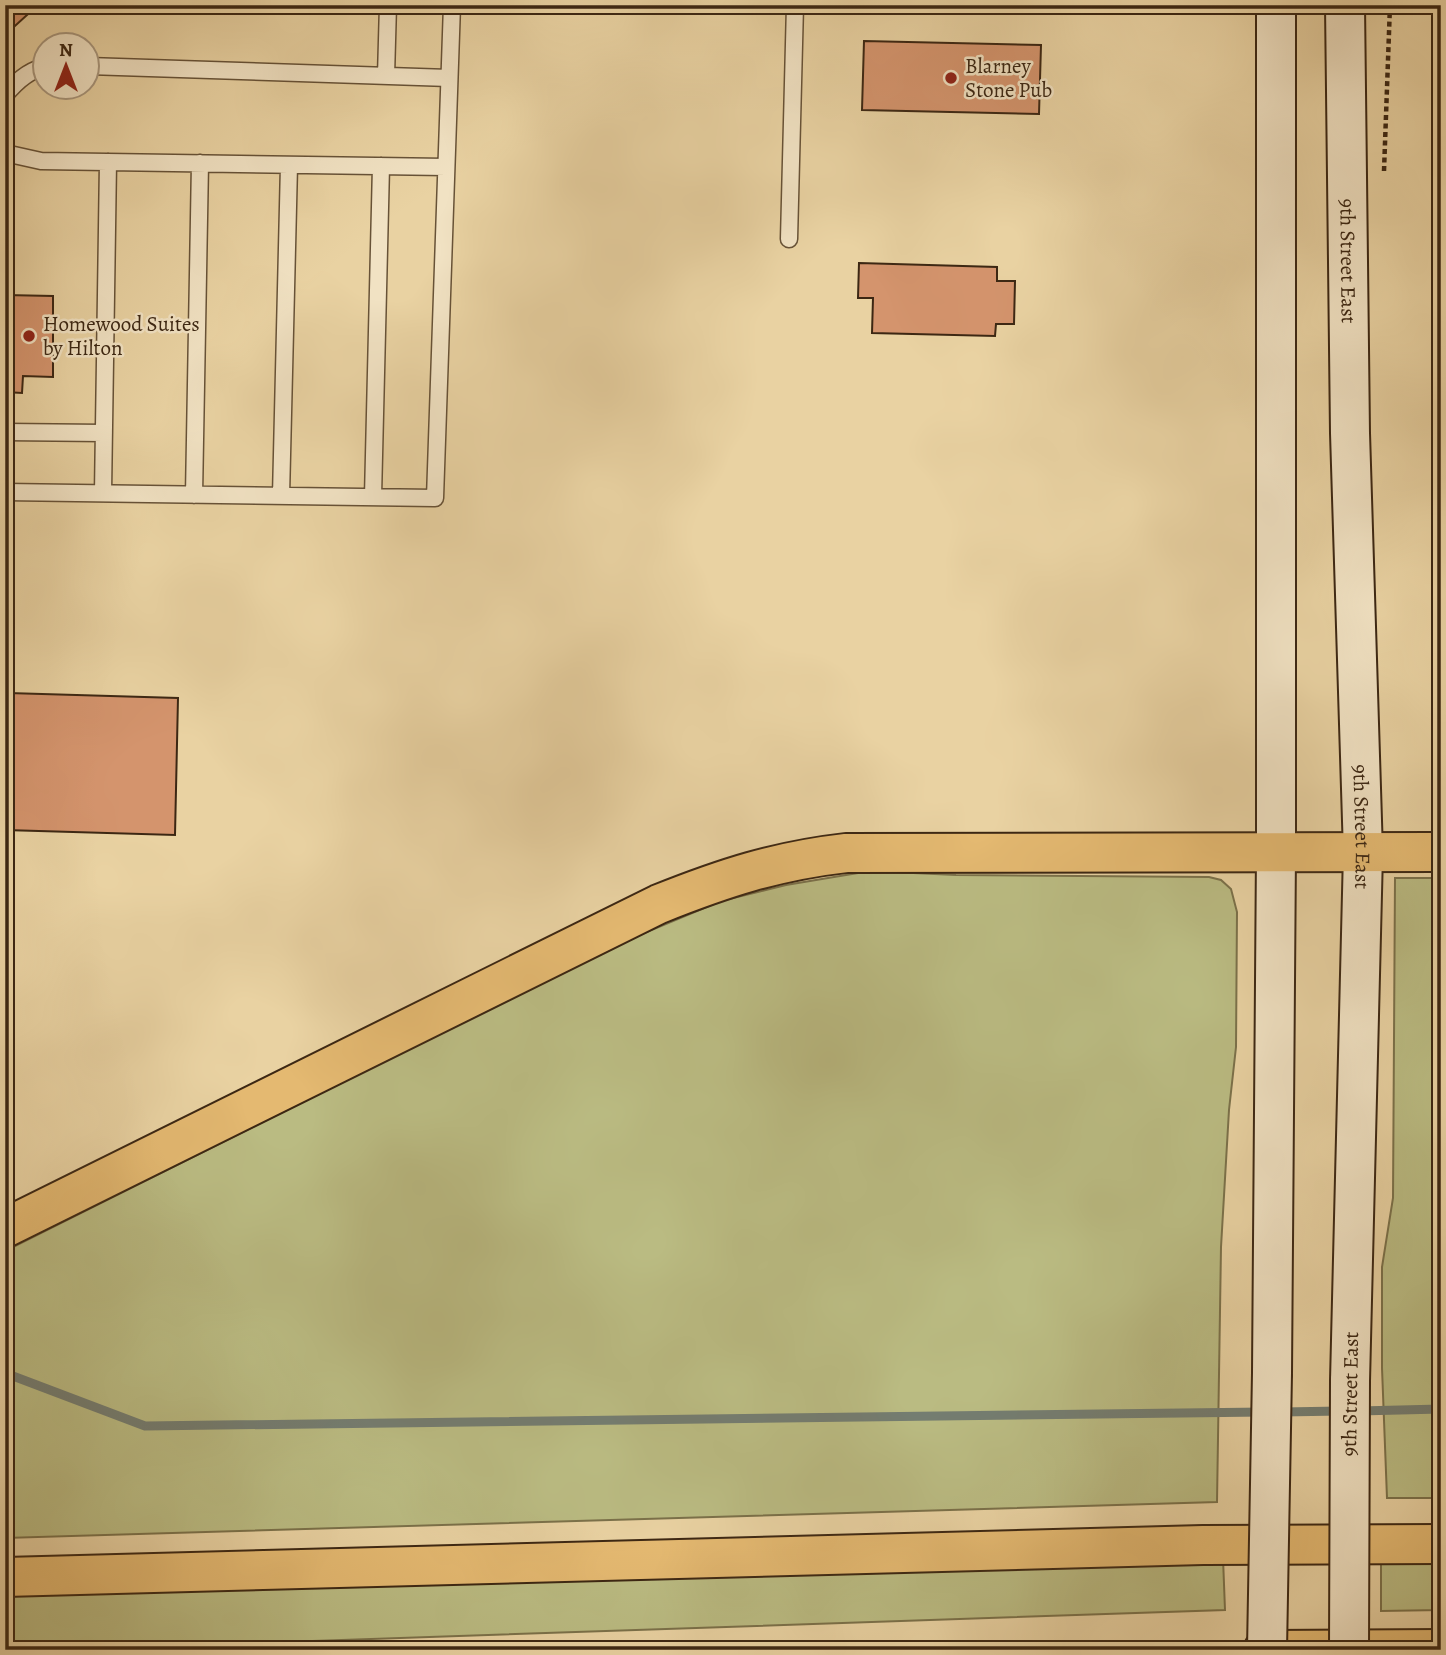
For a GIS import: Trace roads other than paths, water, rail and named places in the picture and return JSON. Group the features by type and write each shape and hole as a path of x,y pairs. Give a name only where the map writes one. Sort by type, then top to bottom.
{"highway":[{"path":"5,1228 659,904 753,869 800,858 846,853 1441,852"},
{"path":"5,1577 1203,1545 1441,1544"},
{"path":"1265,1650 1441,1649"}],"main road":[{"path":"1265,1650 1272,1373 1276,852 1276,5"},
{"name":"9th Street East","path":"1345,5 1350,419 1363,853 1350,1381 1349,1650"}],"lane":[{"path":"386,76 388,5"},
{"path":"5,492 435,498 452,5"},
{"path":"789,239 794,5"},
{"path":"102,66 449,78"},
{"path":"5,95 13,85 32,72"},
{"path":"5,153 41,161 446,167"},
{"path":"103,493 108,162"},
{"path":"194,495 200,163"},
{"path":"281,496 289,165"},
{"path":"373,497 381,166"},
{"path":"5,432 104,433"}],"waterway":[{"path":"5,1373 145,1426 1264,1412"},
{"path":"1359,1411 1441,1409"},
{"path":"1282,1412 1341,1411"}],"place":[{"name":"Blarney Stone Pub","path":"951,78"},
{"name":"Homewood Suites by Hilton","path":"29,336"}]}
